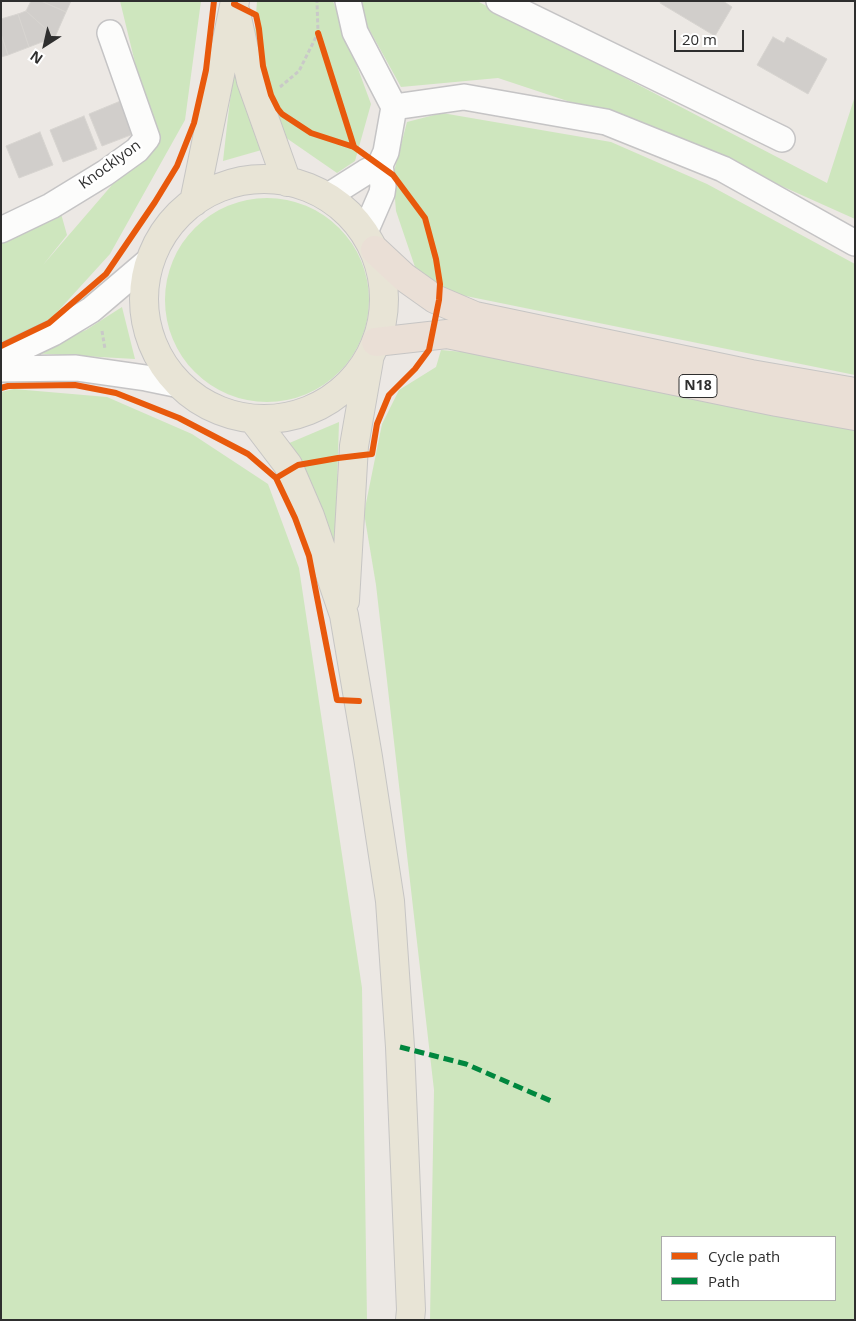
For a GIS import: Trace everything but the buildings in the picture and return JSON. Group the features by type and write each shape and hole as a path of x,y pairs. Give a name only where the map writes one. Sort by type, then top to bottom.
{"highway":[{"name":"N18","path":"370,241 404,277 435,299 475,316 751,374 855,392"},
{"name":"N18","path":"373,349 447,334 777,402 855,416"}],"main road":[{"path":"234,3 251,81 287,182"},
{"path":"194,202 234,3"},
{"path":"344,615 354,446 373,349 383,313 382,283 370,241 349,212 328,196 287,182 254,180 223,187 194,202 176,218 161,237 151,259 144,285 144,312 150,339 162,364 180,385 201,402 226,414 253,419 281,418 299,414 333,398 354,379 373,349"},
{"path":"253,419 288,465 310,516 344,615 390,901 400,1047 410,1320"}],"street":[{"path":"348,1 354,32 394,107 386,152 380,165 383,186 370,241"},
{"path":"498,1 782,139"},
{"name":"Knocklyon","path":"1,230 51,206 105,174 137,150 147,138 110,33"},
{"path":"394,107 464,97 606,122 723,169 855,243"},
{"path":"328,196 380,165"},
{"path":"1,359 53,334 91,310 151,259"},
{"path":"1,369 76,368 180,385"}],"path":[{"path":"317,1 318,32 321,44"},
{"path":"278,89 299,71 318,32"},
{"path":"102,330 107,357"}],"green space":[{"path":"120,1 201,1 185,120 110,254 49,321 1,343 1,240 60,210 67,235 43,265 118,178 155,145"},
{"path":"257,1 333,1 371,104 355,161 337,173 282,135 252,70"},
{"path":"358,1 477,1 827,183 855,96 855,219 661,132 498,78 401,87 358,9"},
{"path":"234,72 265,149 223,161 229,108"},
{"path":"442,113 611,142 707,184 855,264 855,375 451,293 415,267 396,211 393,175 407,122"},
{"path":"257,198 277,198 306,205 332,221 346,235 362,261 369,290 369,310 362,339 346,365 332,379 306,395 297,398 277,402 257,402 228,395 202,379 188,365 172,339 169,330 165,310 165,290 172,261 188,235 202,221 228,205 237,202"},
{"path":"122,307 135,359 30,353 86,330"},
{"path":"441,350 474,353 855,427 855,1320 430,1320 434,1090 376,585 364,513 382,424 399,390 436,367"},
{"path":"14,389 107,397 192,434 268,484 299,568 362,988 367,1320 1,1320 1,392"},
{"path":"339,422 335,552 287,444"}],"marked path":[{"path":"400,1047 466,1064 551,1101"}],"cycle path":[{"path":"1,346 49,323 106,274 155,202 177,166 194,123 206,70 214,1"},
{"path":"235,1 234,4 256,15 263,66 271,95 278,109 282,114 311,133 354,147 393,175 425,218 436,259 440,284 439,300 429,350 415,369 389,395 377,424 372,454 298,465 276,478"},
{"path":"318,33 354,147"},
{"path":"1,388 8,386 75,385 116,393 179,418 248,454 276,478 295,518 309,556 337,700 359,701"}]}
